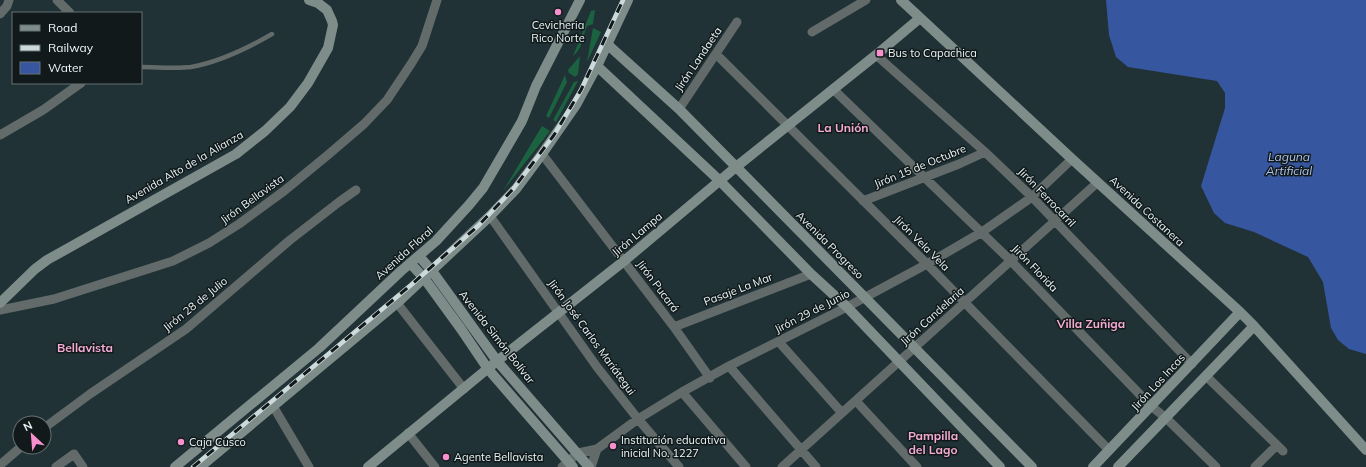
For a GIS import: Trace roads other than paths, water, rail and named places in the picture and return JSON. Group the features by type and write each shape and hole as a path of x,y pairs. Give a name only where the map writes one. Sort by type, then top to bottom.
{"street":[{"path":"0,14 10,0"},
{"path":"57,0 69,12"},
{"name":"Avenida Alto de la Alianza","path":"0,303 35,269 47,260 236,154 265,131 290,107 308,83 328,48 333,25 327,10 309,0"},
{"name":"Jirón Bellavista","path":"0,310 54,299 173,261 208,243 239,224 284,191 329,154 364,124 387,100 422,46 437,0"},
{"name":"Avenida Floral","path":"182,465 319,348 410,263 436,241 483,188 522,121 536,86 580,0"},
{"path":"200,467 397,302 490,216 516,188 576,105 597,66 628,0"},
{"path":"812,32 866,0"},
{"name":"Avenida Costanera","path":"901,0 1240,312 1366,450"},
{"name":"Jirón Lampa","path":"368,467 624,261 736,167 920,18"},
{"name":"Jirón Landaeta","path":"679,108 737,22"},
{"name":"Avenida Progreso","path":"607,44 679,108 866,297 913,348 1032,467"},
{"name":"Jirón Vela Vela","path":"716,54 927,264 964,304 1109,450"},
{"name":"Jirón Ferrocarril","path":"876,55 985,152 1032,197 1192,364"},
{"path":"597,66 720,181 811,274 847,307 1000,467"},
{"path":"0,136 43,110 80,84"},
{"name":"Jirón Florida","path":"833,89 982,232 1151,406 1166,418 1216,467"},
{"name":"Jirón 15 de Octubre","path":"863,201 925,178 985,152"},
{"name":"Jirón Pucará","path":"542,154 674,327 710,378"},
{"name":"Jirón 29 de Junio","path":"578,453 597,449 638,419 682,392 710,378 729,366 866,297 982,232 1032,197 1072,159"},
{"name":"Jirón Candelaria","path":"782,467 1098,182"},
{"name":"Jirón 28 de Julio","path":"52,422 90,394 186,329 297,235 356,190"},
{"name":"Jirón José Carlos Mariátegui","path":"490,216 597,367 638,419 680,467"},
{"name":"Avenida Simón Bolívar","path":"419,256 432,271 498,361 590,467"},
{"name":"Avenida Simón Bolívar","path":"410,263 424,278 488,369 568,465"},
{"name":"Pasaje La Mar","path":"674,327 811,274"},
{"path":"397,302 464,389"},
{"name":"Jirón Los Incas","path":"1093,467 1240,312"},
{"path":"1122,466 1254,326"},
{"path":"779,342 842,413"},
{"path":"729,366 816,467"},
{"path":"1206,376 1280,448 1255,467"},
{"path":"682,392 746,467"},
{"path":"856,401 917,467"},
{"path":"273,406 309,467"},
{"path":"408,434 435,467"},
{"path":"590,467 597,449"},
{"path":"568,465 578,453"},
{"path":"56,467 74,454 83,467"},
{"path":"0,465 12,455"}],"lane":[{"path":"142,67 180,67 202,64 239,51 272,34"}],"water":[{"name":"Laguna Artificial","path":"1106,0 1366,0 1366,354 1349,349 1338,340 1331,328 1323,282 1308,257 1254,232 1225,223 1214,213 1201,186 1225,108 1225,93 1217,81 1128,67 1116,57 1109,35"}],"railway":[{"path":"193,467 411,285 479,225 514,188 554,135 581,90 623,0"}],"place":[{"name":"Cevicheria Rico Norte","path":"558,12"},
{"name":"Bus to Capachica","path":"880,53"},
{"name":"Caja Cusco","path":"181,442"},
{"name":"Institución educativa inicial No. 1227","path":"613,446"},
{"name":"Agente Bellavista","path":"446,457"}],"district":[{"name":"La Unión","path":"843,127"},
{"name":"Villa Zuñiga","path":"1091,323"},
{"name":"Bellavista","path":"85,347"},
{"name":"Pampilla del Lago","path":"933,442"}]}
